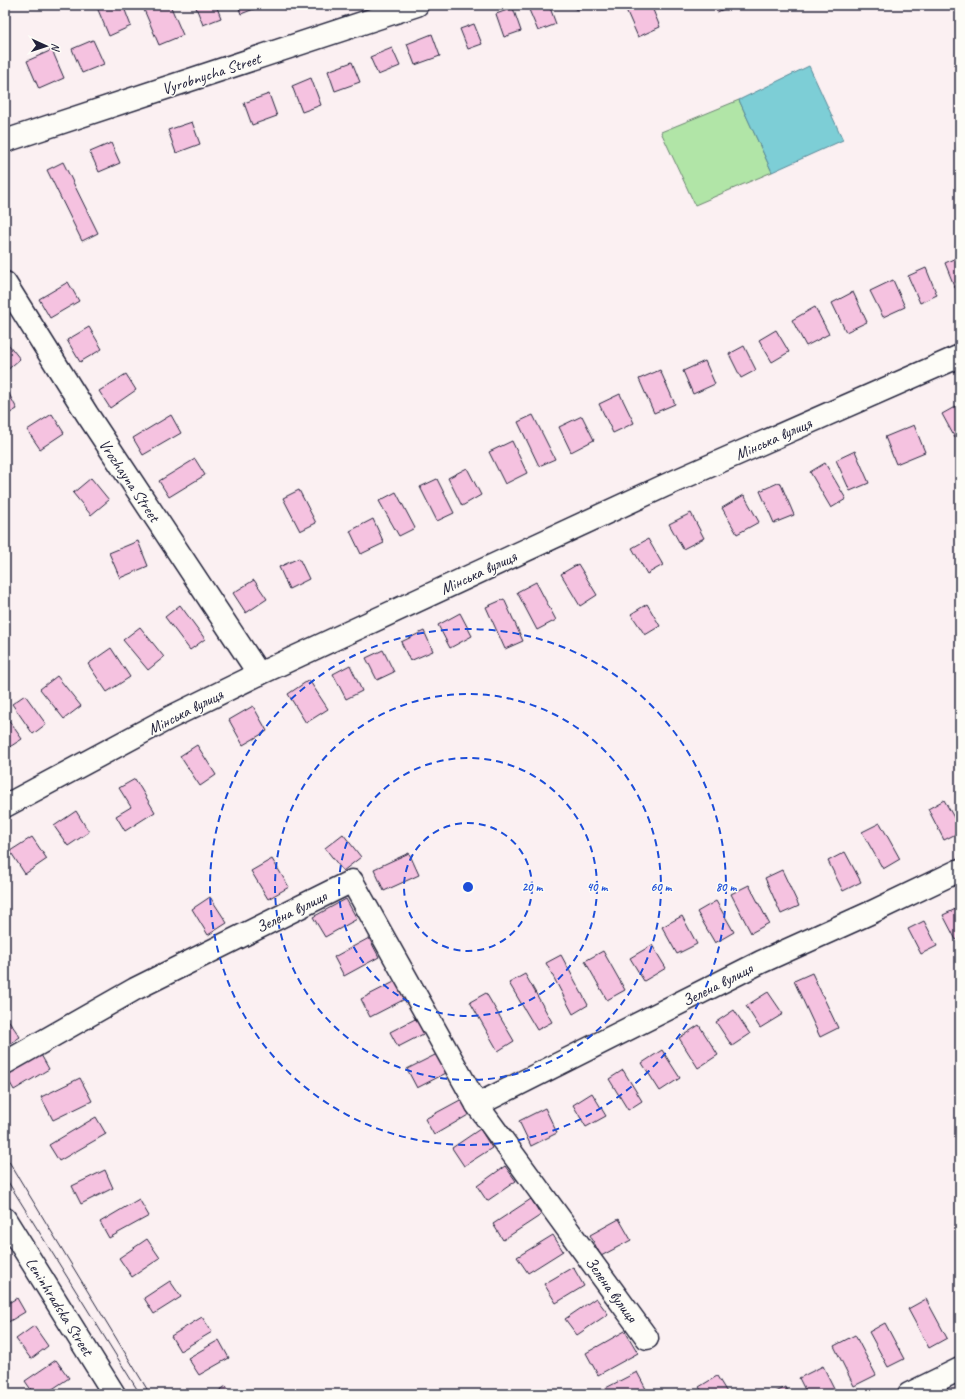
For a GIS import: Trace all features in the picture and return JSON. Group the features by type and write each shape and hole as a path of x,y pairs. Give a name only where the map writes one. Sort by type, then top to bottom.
{"street":[{"name":"Vyrobnycha Street","path":"5,141 417,5"},
{"name":"Vrozhayna Street","path":"5,283 87,414 259,674"},
{"name":"Мінська вулиця","path":"5,806 169,718 259,674 664,486 960,356"},
{"name":"Зелена вулиця","path":"477,1105 761,962 960,870"},
{"name":"Зелена вулиця","path":"5,1063 135,989 352,881 477,1105 647,1338"},
{"name":"Leninhradska Street","path":"5,1219 114,1394"},
{"path":"909,1394 960,1369"}],"green space":[{"path":"739,100 772,172 695,205 661,132"}],"water":[{"path":"809,66 843,140 772,172 739,100"}],"building":[{"path":"96,5 123,5 131,26 109,36"},
{"path":"142,5 170,5 183,35 159,45"},
{"path":"195,5 216,5 221,18 203,25"},
{"path":"238,5 264,5 241,14"},
{"path":"527,5 549,5 556,24 538,31"},
{"path":"574,5 589,5 576,10"},
{"path":"624,5 651,5 660,27 638,37"},
{"path":"714,5 734,5 717,12"},
{"path":"513,8 521,31 504,37 496,14"},
{"path":"474,24 482,44 468,49 460,29"},
{"path":"432,34 440,56 415,65 407,44"},
{"path":"93,40 104,64 82,73 72,49"},
{"path":"392,48 400,66 378,75 370,57"},
{"path":"52,50 64,78 39,89 27,61"},
{"path":"352,62 360,82 335,91 328,71"},
{"path":"311,78 321,105 302,112 292,86"},
{"path":"269,94 277,116 252,125 244,103"},
{"path":"192,122 200,144 176,153 168,130"},
{"path":"111,143 120,163 99,172 90,152"},
{"path":"63,162 98,233 82,241 47,170"},
{"path":"960,256 960,286 955,288 945,263"},
{"path":"926,268 937,295 920,303 908,276"},
{"path":"893,280 905,307 883,317 870,291"},
{"path":"68,282 79,301 50,318 39,299"},
{"path":"853,292 867,322 846,332 832,303"},
{"path":"815,307 829,334 806,346 792,320"},
{"path":"89,327 102,349 80,362 67,340"},
{"path":"776,330 789,352 772,362 759,340"},
{"path":"5,340 20,359 5,372"},
{"path":"744,346 756,370 741,378 729,354"},
{"path":"705,361 715,384 693,394 683,371"},
{"path":"660,370 675,404 654,413 639,379"},
{"path":"126,374 136,390 110,408 99,391"},
{"path":"8,392 17,409 5,416 5,393"},
{"path":"620,394 634,423 613,433 599,404"},
{"path":"960,404 960,435 955,438 942,414"},
{"path":"52,414 64,433 40,449 27,430"},
{"path":"171,415 181,433 143,455 133,438"},
{"path":"533,415 555,459 539,466 518,422"},
{"path":"582,416 594,440 571,452 559,427"},
{"path":"914,425 925,452 896,464 885,437"},
{"path":"512,441 527,473 505,484 489,452"},
{"path":"855,451 869,483 850,491 836,460"},
{"path":"195,459 205,475 169,497 159,481"},
{"path":"825,463 846,499 831,508 810,472"},
{"path":"467,468 481,495 462,506 448,478"},
{"path":"91,478 109,500 91,515 73,493"},
{"path":"437,479 454,513 437,521 420,487"},
{"path":"780,482 794,515 774,523 760,491"},
{"path":"299,490 316,523 300,531 283,498"},
{"path":"396,492 415,528 399,536 379,501"},
{"path":"744,495 759,522 737,534 722,508"},
{"path":"691,513 704,538 683,549 669,524"},
{"path":"373,519 384,543 361,554 350,531"},
{"path":"648,539 663,565 647,574 632,548"},
{"path":"138,541 148,566 120,578 109,553"},
{"path":"299,558 309,579 289,589 279,567"},
{"path":"578,564 597,595 580,606 561,574"},
{"path":"254,580 267,599 246,613 233,593"},
{"path":"536,582 556,620 537,630 517,592"},
{"path":"504,599 523,641 505,649 486,607"},
{"path":"647,604 660,626 645,635 631,614"},
{"path":"180,605 205,639 190,650 165,617"},
{"path":"460,613 472,636 450,648 438,625"},
{"path":"140,627 164,657 148,670 123,640"},
{"path":"424,631 433,651 410,661 401,642"},
{"path":"111,648 130,677 107,692 88,664"},
{"path":"383,650 394,672 377,680 366,658"},
{"path":"350,665 362,691 346,699 333,674"},
{"path":"57,676 81,706 64,719 40,689"},
{"path":"309,680 328,709 306,723 288,694"},
{"path":"25,695 46,724 33,734 12,704"},
{"path":"253,706 267,731 243,745 229,720"},
{"path":"5,715 22,739 5,750"},
{"path":"197,745 216,775 200,786 180,756"},
{"path":"135,779 155,812 125,831 116,816 131,807 119,788"},
{"path":"944,800 960,828 960,832 944,840 928,809"},
{"path":"76,811 89,832 68,846 54,826"},
{"path":"880,823 900,859 883,869 862,832"},
{"path":"343,834 361,857 343,871 325,848"},
{"path":"32,837 47,859 25,874 10,851"},
{"path":"845,852 861,882 843,891 828,861"},
{"path":"409,853 419,875 384,891 374,869"},
{"path":"272,859 289,887 268,899 251,871"},
{"path":"782,870 799,906 781,914 765,878"},
{"path":"749,885 769,923 751,933 731,894"},
{"path":"210,897 227,923 208,935 192,909"},
{"path":"346,899 357,919 325,937 313,917"},
{"path":"716,901 734,932 715,943 697,912"},
{"path":"960,907 960,938 956,940 943,915"},
{"path":"682,916 697,944 677,954 662,927"},
{"path":"924,921 937,946 921,954 908,929"},
{"path":"369,938 379,957 344,976 334,957"},
{"path":"652,945 666,968 644,981 630,958"},
{"path":"603,951 625,990 607,1000 585,961"},
{"path":"561,955 588,1005 573,1014 546,963"},
{"path":"812,973 838,1028 820,1037 794,981"},
{"path":"525,974 552,1022 537,1030 509,983"},
{"path":"398,980 407,998 370,1017 361,999"},
{"path":"768,992 783,1014 760,1028 746,1006"},
{"path":"486,993 514,1041 498,1051 470,1002"},
{"path":"734,1010 750,1034 732,1046 716,1022"},
{"path":"5,1015 20,1037 5,1047"},
{"path":"421,1016 429,1031 398,1047 390,1032"},
{"path":"699,1025 718,1055 698,1068 679,1038"},
{"path":"662,1050 680,1078 660,1091 642,1063"},
{"path":"443,1051 452,1070 417,1088 407,1069"},
{"path":"40,1053 49,1069 14,1090 5,1074"},
{"path":"623,1070 642,1101 628,1110 609,1079"},
{"path":"80,1078 92,1101 53,1120 41,1097"},
{"path":"592,1093 606,1116 586,1127 573,1105"},
{"path":"462,1099 470,1114 434,1135 425,1119"},
{"path":"545,1108 557,1133 531,1146 519,1121"},
{"path":"96,1117 106,1134 59,1161 49,1145"},
{"path":"480,1129 492,1148 464,1166 452,1148"},
{"path":"505,1166 516,1181 487,1201 477,1186"},
{"path":"105,1170 113,1188 81,1204 72,1186"},
{"path":"139,1199 149,1216 109,1238 100,1222"},
{"path":"531,1199 541,1215 503,1240 493,1224"},
{"path":"619,1219 631,1240 601,1256 590,1235"},
{"path":"553,1235 563,1251 528,1273 517,1257"},
{"path":"147,1239 160,1258 132,1277 119,1258"},
{"path":"573,1267 584,1286 556,1303 544,1284"},
{"path":"170,1281 181,1297 154,1314 144,1298"},
{"path":"17,1298 25,1312 5,1324 5,1305"},
{"path":"596,1298 608,1314 577,1335 565,1319"},
{"path":"926,1299 947,1338 929,1348 908,1309"},
{"path":"202,1317 212,1332 180,1351 171,1336"},
{"path":"885,1323 904,1359 888,1367 869,1332"},
{"path":"34,1326 48,1346 31,1359 16,1339"},
{"path":"625,1331 638,1353 598,1375 586,1353"},
{"path":"855,1335 876,1375 854,1386 834,1346"},
{"path":"219,1340 229,1358 199,1375 188,1358"},
{"path":"56,1360 69,1378 45,1394 34,1394 25,1381"},
{"path":"823,1366 836,1392 832,1394 807,1394 799,1378"},
{"path":"637,1372 646,1389 635,1394 599,1394 598,1392"},
{"path":"717,1376 728,1394 704,1394 699,1387"},
{"path":"226,1386 232,1394 214,1394"},
{"path":"786,1387 789,1394 772,1394"}],"tram line":[{"path":"5,1155 150,1394"},
{"path":"5,1177 140,1394"}]}
